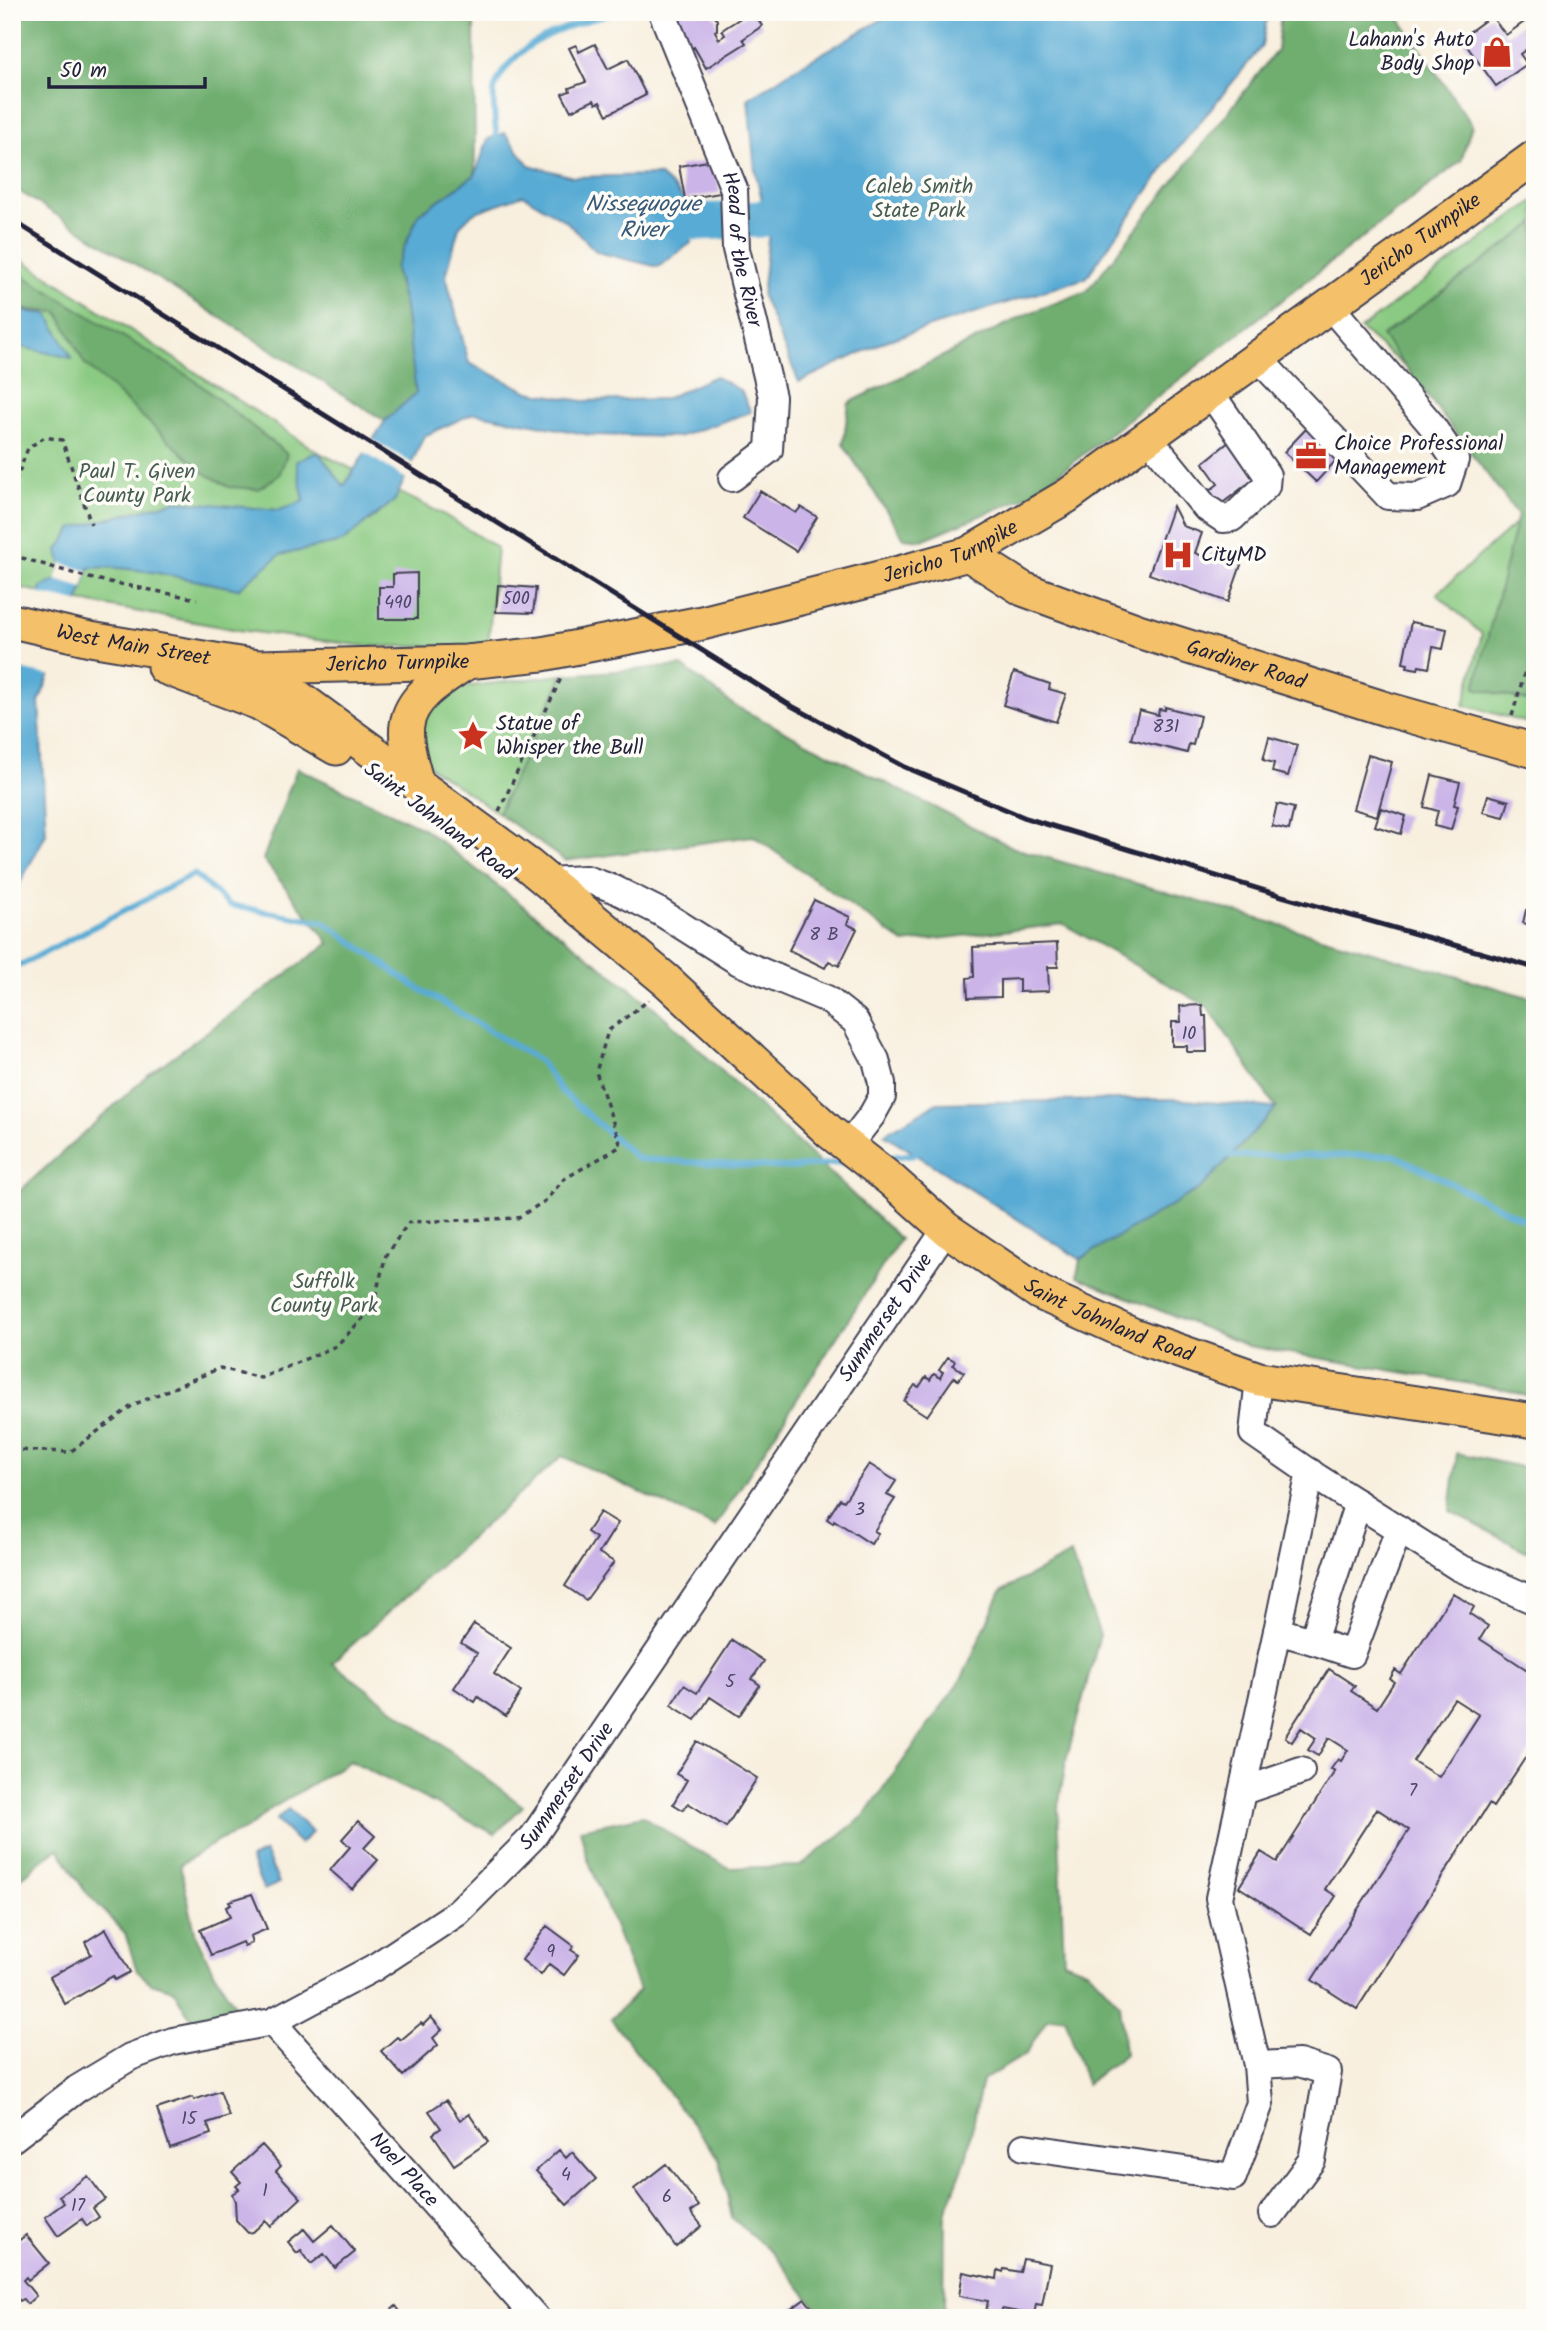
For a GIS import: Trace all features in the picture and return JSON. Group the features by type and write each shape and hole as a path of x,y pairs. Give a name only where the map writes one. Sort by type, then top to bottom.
{"main road":[{"name":"Jericho Turnpike","path":"257,667 467,662 542,654 702,623 968,554 1067,496 1535,157"},
{"name":"Gardiner Road","path":"968,554 1023,589 1138,631 1386,709 1520,746"},
{"name":"West Main Street","path":"12,621 90,639 257,667"},
{"name":"Saint Johnland Road","path":"90,639 258,703 384,776 618,961 756,1063"},
{"path":"417,785 407,738 410,714 417,702 433,686 467,662"},
{"path":"323,740 313,724 312,708 315,696 326,679 346,665"},
{"name":"Saint Johnland Road","path":"257,667 547,881 667,981 839,1139 946,1228 1040,1293 1133,1335 1259,1379 1535,1421"}],"street":[{"name":"Head of the River","path":"662,12 734,189 736,249 772,397 769,450 732,478"},
{"path":"1257,357 1388,496 1417,497 1447,484 1455,460 1430,423 1329,306"},
{"path":"1148,437 1205,506 1223,519 1233,518 1266,486 1267,475 1210,391"},
{"path":"547,881 586,879 614,889 660,912 739,962 827,999 855,1021 876,1060 882,1083 882,1097 872,1115 839,1139"},
{"name":"Summerset Drive","path":"12,2139 77,2089 130,2057 173,2041 272,2022 375,1966 457,1913 533,1837 946,1228"},
{"path":"1259,1379 1253,1433 1458,1567 1535,1601"},
{"path":"1024,2147 1233,2177 1260,2103 1256,2065 1219,1898 1310,1472"},
{"path":"1313,1641 1358,1503"},
{"path":"1277,1631 1352,1654 1399,1529"},
{"path":"1242,1791 1301,1771"},
{"name":"Noel Place","path":"272,2022 536,2318"},
{"path":"1256,2065 1299,2063 1328,2072 1312,2160 1272,2214"}],"path":[{"path":"12,491 28,448 45,437 62,440 91,524"},
{"path":"12,555 89,579 197,599"},
{"path":"1520,746 1528,661 1535,653"},
{"path":"498,813 562,676"},
{"path":"12,1450 70,1452 133,1405 220,1368 261,1378 336,1346 372,1309 386,1255 409,1222 517,1218 545,1201 564,1179 621,1146 596,1072 608,1031 650,999"}],"green space":[{"path":"12,12 474,12 475,175 419,214 395,268 405,307 417,393 385,421 12,187"},
{"path":"1281,12 1395,12 1472,125 1461,161 1031,495 922,540 904,538 843,444 849,403 1027,314 1087,291 1277,50"},
{"path":"1535,200 1535,476 1360,329"},
{"path":"1535,223 1535,703 1475,688 1518,515 1382,336"},
{"name":"Paul T. Given County Park","path":"12,253 318,452 443,514 497,548 488,647 365,646 238,630 12,586"},
{"path":"12,269 193,379 287,454 279,475 258,489 229,487 203,472 84,363 58,312 12,309"},
{"path":"1535,506 1535,725 1464,705 1482,634 1437,594"},
{"path":"682,666 735,706 1014,848 1535,999 1535,1398 1506,1390 1248,1346 1077,1277 1080,1259 1202,1187 1276,1108 1208,1007 1063,924 904,943 753,836 565,861 498,813 563,675"},
{"path":"563,675 498,813 430,767 414,739 420,707 445,689"},
{"name":"Suffolk County Park","path":"297,768 423,828 655,1008 900,1239 715,1527 562,1456 332,1663 523,1806 495,1834 350,1761 271,1809 247,1829 220,1840 180,1865 196,1936 213,1971 235,2005 229,2018 199,2021 189,2016 174,1990 151,1983 137,1971 125,1933 84,1890 59,1849 12,1886 12,1198 149,1074 329,943 263,859"},
{"path":"1457,1453 1535,1470 1535,1556 1450,1511"},
{"path":"1071,1554 1100,1635 1067,1757 1058,1807 1064,1961 1089,1971 1120,2004 1125,2054 1086,2084 1065,2017 1047,2019 1026,2054 982,2081 966,2159 945,2214 944,2318 824,2318 774,2254 732,2218 719,2158 611,2019 639,1990 586,1854 580,1829 643,1816 729,1868 800,1866 864,1816 962,1678 1001,1591"}],"water":[{"name":"Caleb Smith State Park","path":"895,12 1268,12 1262,46 1177,150 1086,278 888,340 799,382 762,296 769,230 755,170 748,99 791,71"},
{"name":"Nissequogue River","path":"505,133 529,165 573,177 659,175 676,190 686,204 691,243 658,267 597,252 567,222 523,195 473,213 459,227 446,276 469,363 529,392 583,401 665,399 715,376 741,391 751,412 678,437 590,435 474,413 424,436 395,500 342,542 280,555 238,589 124,568 89,568 39,702 46,834 12,898 12,677 41,587 56,580 61,563 58,550 73,528 176,501 279,510 304,501 296,461 318,452 344,486 385,421 416,393 405,307 395,268 419,214 475,175 488,139"},
{"path":"12,310 48,314 72,358 12,345"},
{"path":"1174,1099 1276,1108 1202,1187 1080,1259 884,1134 937,1103"},
{"path":"288,1809 312,1832 300,1844 276,1820"},
{"path":"265,1852 279,1883 264,1890 250,1859"}],"pier":[{"path":"370,438 415,465 408,480 362,451"},
{"path":"61,563 88,571 83,588 56,580"},
{"path":"36,593 81,603 52,676 12,667"}],"building":[{"path":"674,12 713,13 717,20 715,31 719,39 725,35 722,30 750,12 754,12 762,26 743,39 746,43 706,68 694,47 688,51"},
{"path":"1534,15 1535,43 1520,54 1527,64 1496,86 1461,38 1491,16 1506,35"},
{"path":"595,44 608,69 628,59 646,95 607,115 600,102 596,104 594,100 571,111 562,94 570,91 569,88 586,82 569,48 576,45 579,52"},
{"path":"714,160 720,193 685,199 679,166"},
{"path":"1306,429 1338,458 1316,482 1284,452"},
{"path":"1230,441 1258,482 1249,489 1246,485 1220,505 1209,491 1218,484 1203,463"},
{"path":"760,491 796,513 801,507 817,517 796,551 743,518"},
{"name":"CityMD","path":"1173,506 1183,526 1202,533 1195,553 1205,557 1209,547 1243,559 1228,602 1149,574"},
{"path":"417,573 417,619 379,619 379,587 393,587 393,574"},
{"path":"498,585 536,588 533,613 496,612"},
{"path":"1411,622 1447,629 1443,649 1433,647 1429,668 1407,667 1408,664 1403,663"},
{"path":"1014,672 1050,684 1049,689 1066,694 1056,722 1003,705"},
{"path":"1165,707 1200,716 1193,745 1189,744 1187,753 1131,739 1139,710 1158,715 1159,709 1165,710"},
{"path":"1269,737 1297,745 1288,776 1272,772 1274,763 1263,760"},
{"path":"1368,755 1392,762 1377,816 1353,809"},
{"path":"1432,775 1460,782 1454,805 1458,806 1451,830 1434,826 1438,811 1424,807"},
{"path":"1488,795 1509,801 1504,817 1483,812"},
{"path":"1277,804 1294,808 1289,830 1272,826"},
{"path":"1381,808 1406,816 1401,834 1375,826"},
{"path":"814,900 850,917 847,924 857,929 839,966 829,961 825,968 789,950"},
{"path":"1526,910 1535,912 1535,926 1523,923"},
{"path":"1057,943 1058,967 1048,967 1049,991 1019,992 1019,979 1001,980 1001,997 968,998 967,978 974,977 973,947"},
{"path":"1202,1005 1203,1016 1206,1016 1207,1052 1187,1052 1187,1046 1172,1046 1172,1022 1181,1022 1180,1006"},
{"path":"948,1357 955,1361 953,1365 964,1372 958,1380 954,1377 927,1416 904,1401 915,1385 919,1387 926,1377 930,1380 934,1374 940,1378 943,1372 939,1370"},
{"path":"869,1464 896,1481 887,1495 895,1499 874,1531 878,1533 871,1544 834,1520 833,1523 827,1519 840,1499 844,1501"},
{"path":"600,1512 618,1523 599,1553 614,1562 586,1600 565,1586 596,1538 587,1532"},
{"path":"1453,1593 1474,1607 1470,1614 1488,1626 1480,1639 1535,1675 1535,1743 1493,1807 1489,1804 1357,2009 1312,1980 1409,1830 1377,1809 1325,1889 1336,1896 1311,1934 1239,1887 1261,1852 1277,1862 1335,1771 1331,1769 1338,1759 1341,1761 1348,1750 1329,1738 1318,1756 1308,1750 1316,1738 1301,1728 1292,1742 1285,1737 1329,1669 1355,1686 1351,1691 1377,1708 1394,1682 1390,1679 1395,1670 1401,1674","holes":["1454,1699 1479,1715 1439,1777 1413,1761"]},
{"path":"474,1624 511,1648 494,1674 521,1692 506,1716 478,1697 475,1702 454,1688 477,1653 461,1643"},
{"path":"732,1640 764,1661 752,1679 760,1685 739,1716 710,1697 695,1720 671,1705 684,1685 697,1693"},
{"path":"697,1741 757,1778 726,1827 688,1803 683,1810 673,1804 687,1780 676,1774"},
{"path":"358,1821 375,1836 364,1848 378,1860 352,1889 330,1870 350,1847 342,1839"},
{"path":"252,1894 267,1929 250,1936 252,1943 244,1946 242,1942 211,1955 200,1930 230,1917 226,1907 231,1905 229,1901"},
{"path":"547,1926 574,1946 571,1950 579,1955 564,1975 549,1964 541,1975 522,1960"},
{"path":"106,1929 130,1972 115,1980 113,1976 65,2004 50,1977 91,1954 85,1942"},
{"path":"431,2017 442,2030 433,2038 438,2045 403,2076 381,2051 397,2037 401,2040"},
{"path":"220,2091 229,2116 207,2123 211,2134 170,2148 157,2109"},
{"path":"446,2100 460,2120 469,2114 488,2142 454,2165 433,2134 441,2128 429,2111"},
{"path":"262,2145 281,2166 276,2171 301,2198 271,2226 266,2220 253,2232 248,2233 236,2220 232,2194 239,2189 236,2186 241,2182 232,2172"},
{"path":"559,2150 566,2158 572,2152 596,2179 567,2205 536,2171"},
{"path":"666,2164 699,2206 691,2212 702,2226 676,2247 634,2189"},
{"path":"88,2176 105,2199 93,2208 99,2217 87,2226 82,2219 58,2236 45,2217 64,2203 59,2196"},
{"path":"333,2225 355,2252 335,2268 324,2254 311,2264 301,2250 297,2253 288,2242 304,2229 314,2241"},
{"path":"26,2235 49,2263 28,2280 26,2277 23,2280 36,2296 27,2304 12,2292 12,2246"},
{"path":"1023,2259 1050,2264 1042,2305 1036,2304 1034,2315 1002,2309 1001,2315 986,2312 988,2301 959,2296 963,2272 997,2279 998,2270 1020,2272"},
{"path":"805,2299 820,2318 779,2318"},
{"path":"396,2306 405,2318 382,2318"}],"waterway":[{"path":"497,141 495,87 516,57 530,46 563,29 615,12"},
{"name":"Nissequogue River","path":"641,213 698,222 760,219 813,199"},
{"path":"12,965 21,965 194,874 229,905 324,922 413,985 540,1061 561,1091 638,1159 787,1168 848,1162"},
{"path":"883,1158 916,1154"},
{"path":"1231,1156 1394,1155 1535,1225"}],"railway":[{"path":"12,220 788,704 905,767 1026,818 1282,896 1535,968"}],"place":[{"name":"Lahann's Auto Body Shop","path":"1497,52"},
{"name":"Choice Professional Management","path":"1311,456"},
{"name":"CityMD","path":"1178,555"},
{"name":"Statue of Whisper the Bull","path":"473,736"}]}
